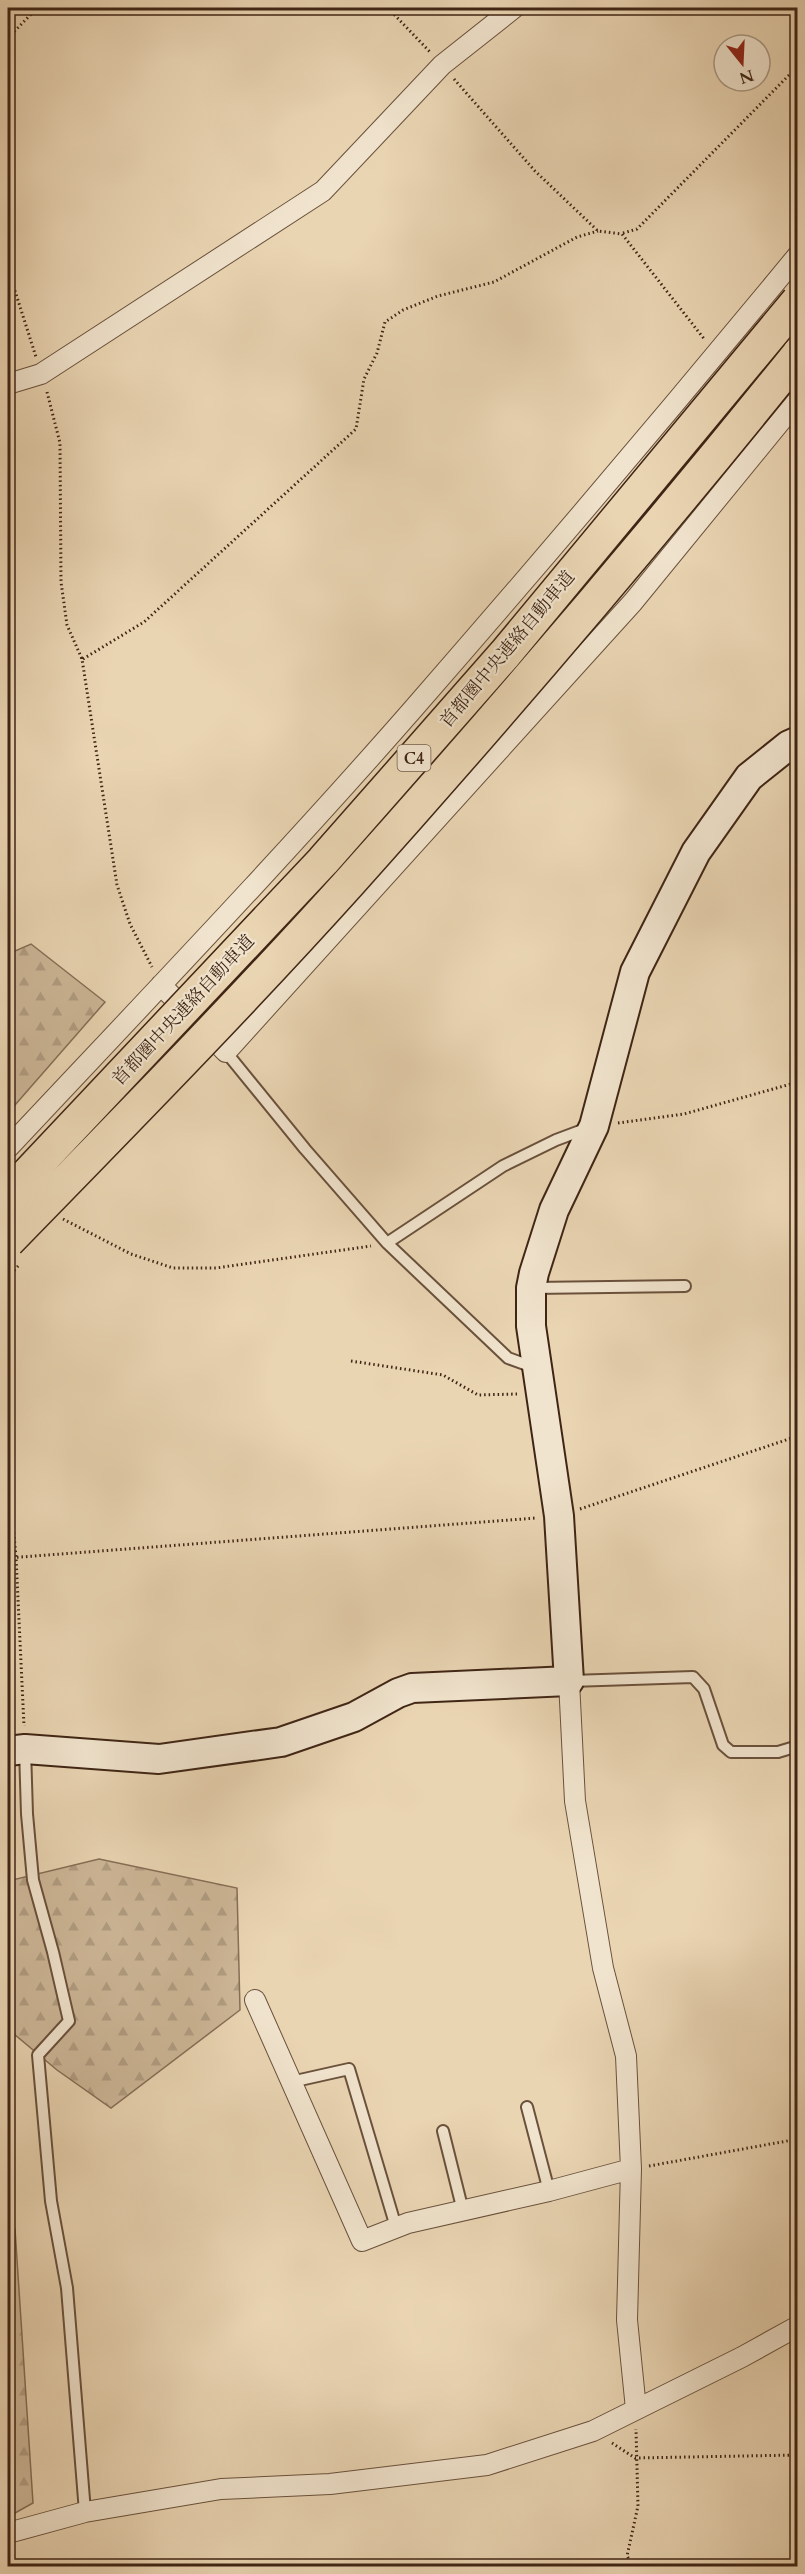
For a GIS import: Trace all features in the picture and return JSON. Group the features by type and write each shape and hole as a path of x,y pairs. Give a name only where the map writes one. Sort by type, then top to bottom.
{"highway":[{"name":"首都圏中央連絡自動車道","path":"8,1195 323,861 505,654 798,302"},
{"name":"首都圏中央連絡自動車道","path":"8,1241 161,1084 348,884 664,521 798,356"}],"street":[{"path":"8,384 41,374 323,191 442,65 514,8"},
{"path":"8,1148 161,985 413,709 798,255"},
{"path":"161,985 226,1053 633,602 798,400"},
{"path":"636,2409 627,2320 631,2169 626,2056 603,1968 575,1801 560,1516 531,1326 531,1288 554,1210 594,1126 635,972 696,852 749,777 798,741"},
{"path":"16,1750 159,1759 281,1742 354,1717 412,1688 569,1681"},
{"path":"255,2000 362,2241 396,2227 631,2169"},
{"path":"8,2533 85,2512 221,2489 330,2484 487,2465 593,2430 742,2357 798,2326"}],"lane":[{"path":"226,1053 304,1149 387,1243 508,1358 540,1380"},
{"path":"387,1243 503,1166 556,1140 594,1126"},
{"path":"531,1288 685,1286"},
{"path":"569,1681 693,1677 704,1689 723,1745 731,1752 778,1752 798,1746"},
{"path":"16,1750 27,1814 33,1880 69,2021 38,2055 51,2201 66,2288 85,2512"},
{"path":"291,2082 349,2069 396,2227"},
{"path":"527,2107 549,2191"},
{"path":"443,2131 463,2211"}],"path":[{"path":"8,39 38,8"},
{"path":"388,8 442,65 535,171 598,231"},
{"path":"82,659 144,622 356,429 364,379 377,353 385,322 403,310 438,296 494,282 577,237 598,231 622,234 638,229 798,66"},
{"path":"622,234 716,354"},
{"path":"8,269 60,443 61,582 67,625 82,659 117,885 130,924 161,985"},
{"path":"780,423 798,442"},
{"path":"594,1126 684,1114 798,1082"},
{"path":"54,1214 131,1254 173,1268 216,1268 387,1243"},
{"path":"351,1361 443,1375 478,1395 540,1380"},
{"path":"8,1558 560,1516 798,1436"},
{"path":"8,1470 16,1557 16,1750"},
{"path":"631,2169 798,2139"},
{"path":"633,2566 627,2556 638,2506 636,2409"},
{"path":"593,2430 636,2458 798,2455"}],"green space":[{"path":"31,944 105,1002 8,1113 8,954"},
{"path":"99,1859 237,1888 240,2010 111,2108 57,2070 8,2029 8,1881"},
{"path":"15,2229 33,2503 8,2517 8,2230"}]}
